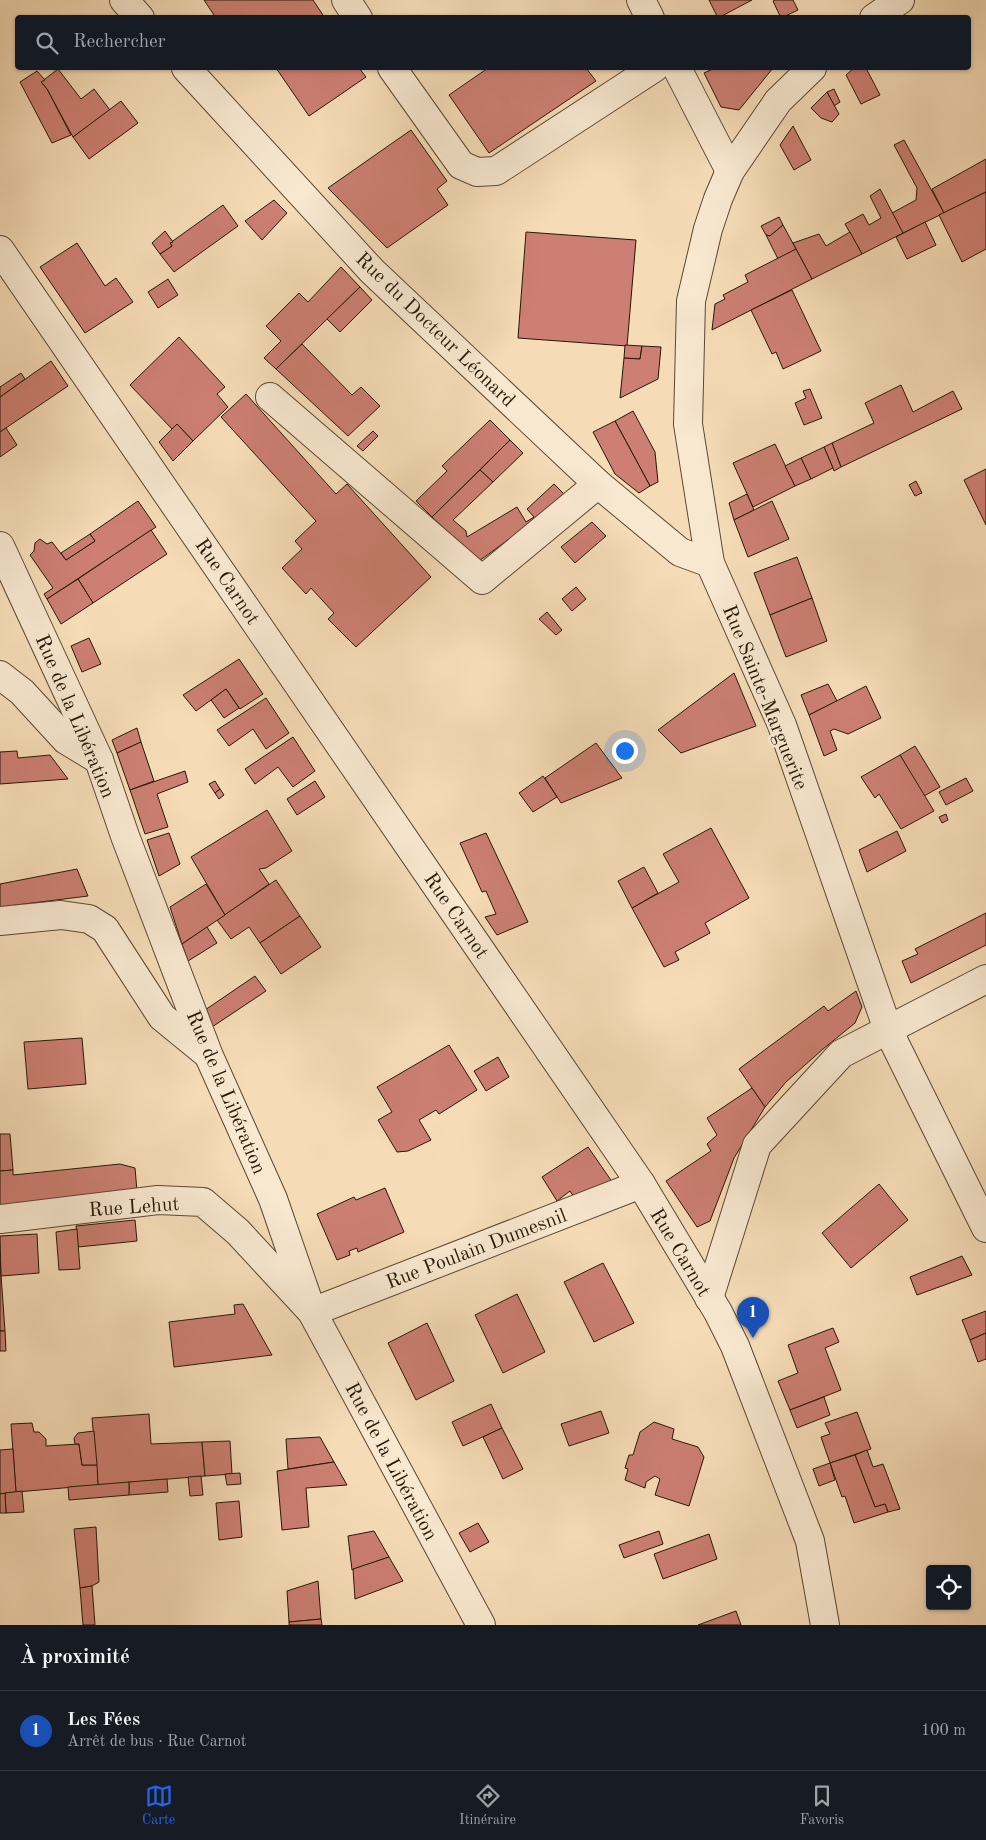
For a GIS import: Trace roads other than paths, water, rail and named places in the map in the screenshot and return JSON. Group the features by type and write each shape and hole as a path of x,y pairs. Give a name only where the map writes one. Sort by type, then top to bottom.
{"street":[{"path":"124,0 137,15"},
{"path":"346,0 356,15"},
{"path":"641,0 648,15"},
{"path":"878,15 900,0"},
{"name":"Rue du Docteur Léonard","path":"188,70 372,271 598,484 680,552 710,563"},
{"path":"393,70 461,165 477,172 496,171 651,70"},
{"path":"677,70 730,171"},
{"name":"Rue Sainte-Marguerite","path":"810,70 778,101 730,171 718,199 708,229 691,301 688,424 710,563 782,725 888,1030 986,1228"},
{"name":"Rue Carnot","path":"0,250 641,1184 709,1298 735,1346 810,1541 825,1625"},
{"path":"270,396 482,580 598,484"},
{"name":"Rue de la Libération","path":"0,546 99,760 124,836 209,1056 273,1199 312,1312 481,1625"},
{"path":"0,594 38,628"},
{"path":"0,675 22,692 66,740 99,760"},
{"path":"0,921 61,915 89,919 104,929 162,1016 209,1056"},
{"path":"709,1298 757,1145 841,1054 986,979"},
{"name":"Rue Poulain Dumesnil","path":"312,1312 641,1184"},
{"name":"Rue Lehut","path":"0,1219 158,1200 203,1202 238,1232 312,1312"}],"place":[{"name":"Les Fées","path":"753,1338"}]}
